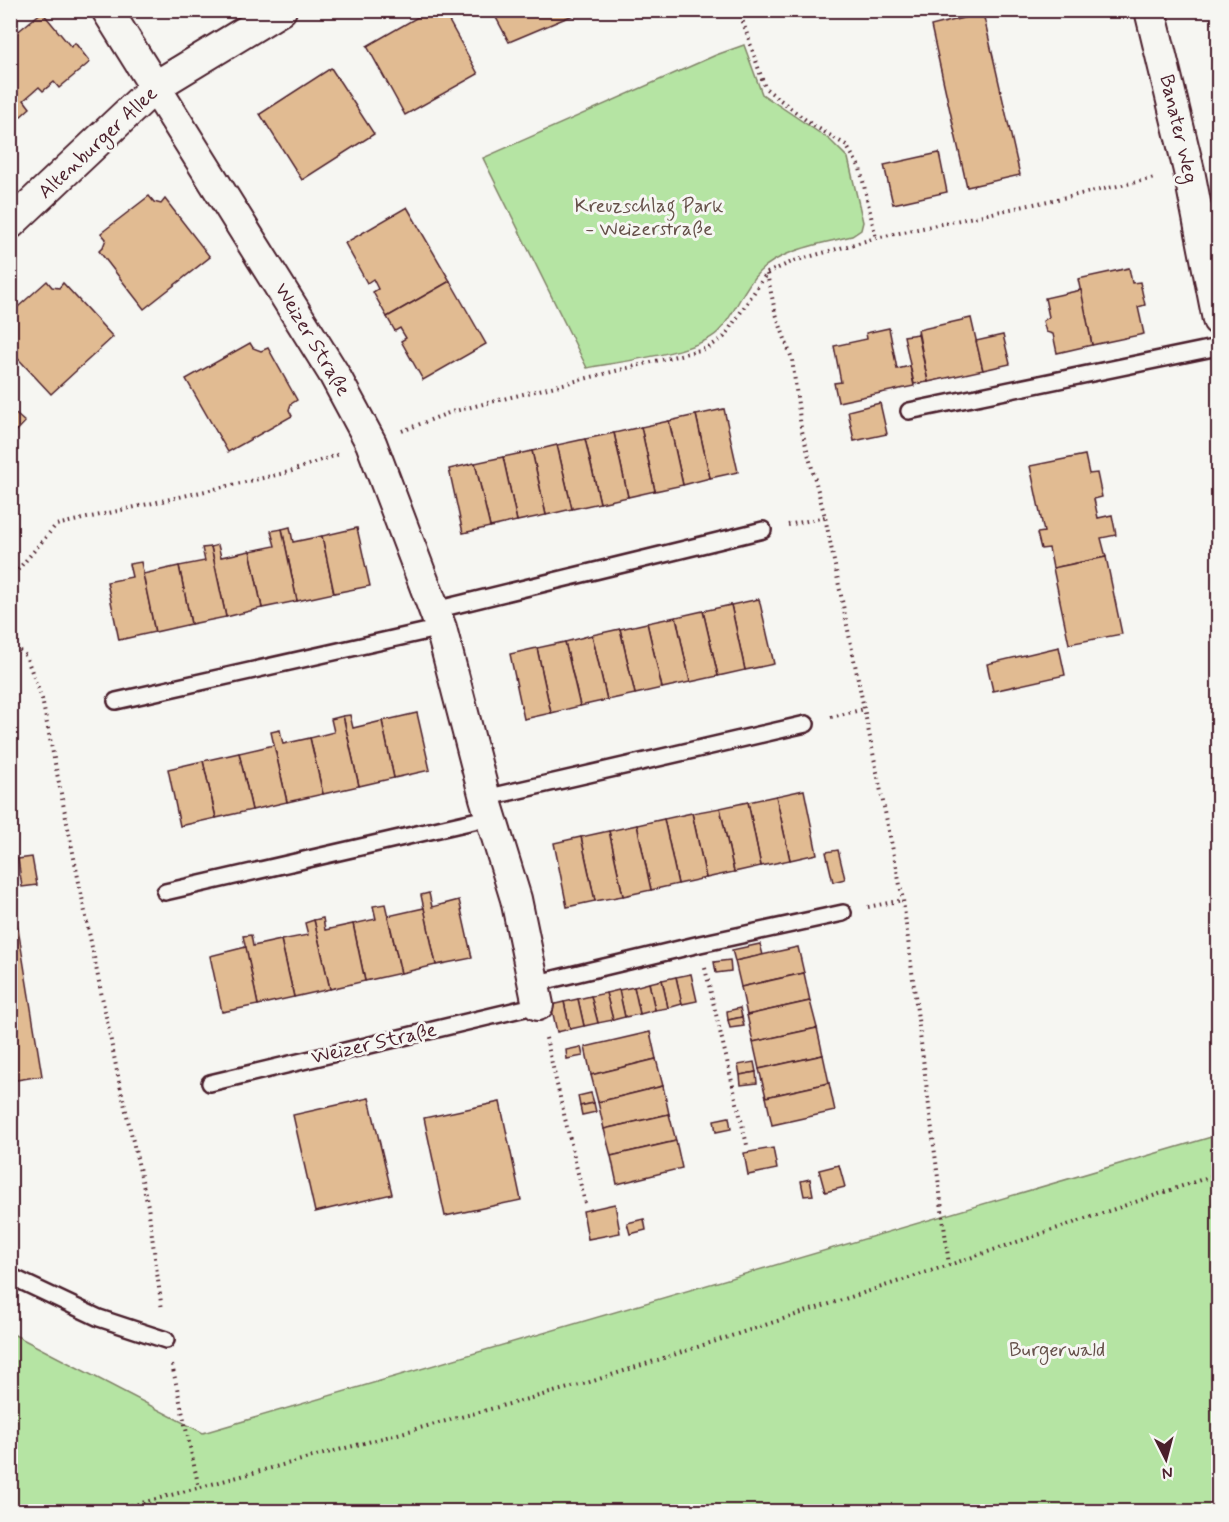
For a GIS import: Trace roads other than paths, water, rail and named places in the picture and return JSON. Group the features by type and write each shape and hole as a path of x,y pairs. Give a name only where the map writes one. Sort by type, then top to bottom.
{"street":[{"name":"Weizer Straße","path":"107,10 340,384 371,443 438,619 488,807 516,899 536,995"},
{"name":"Altenburger Allee","path":"10,224 156,86 281,10"},
{"name":"Banater Weg","path":"1150,10 1189,171 1218,320"}],"lane":[{"path":"909,411 1218,347"},
{"path":"116,701 438,619 764,530"},
{"path":"165,892 806,724"},
{"name":"Weizer Straße","path":"210,1083 536,995 700,944 843,913"},
{"path":"10,1276 99,1318 166,1340"}],"park label":[{"name":"Kreuzschlag Park - Weizerstraße","path":"649,218"},
{"name":"Burgerwald","path":"1057,1350"}]}
